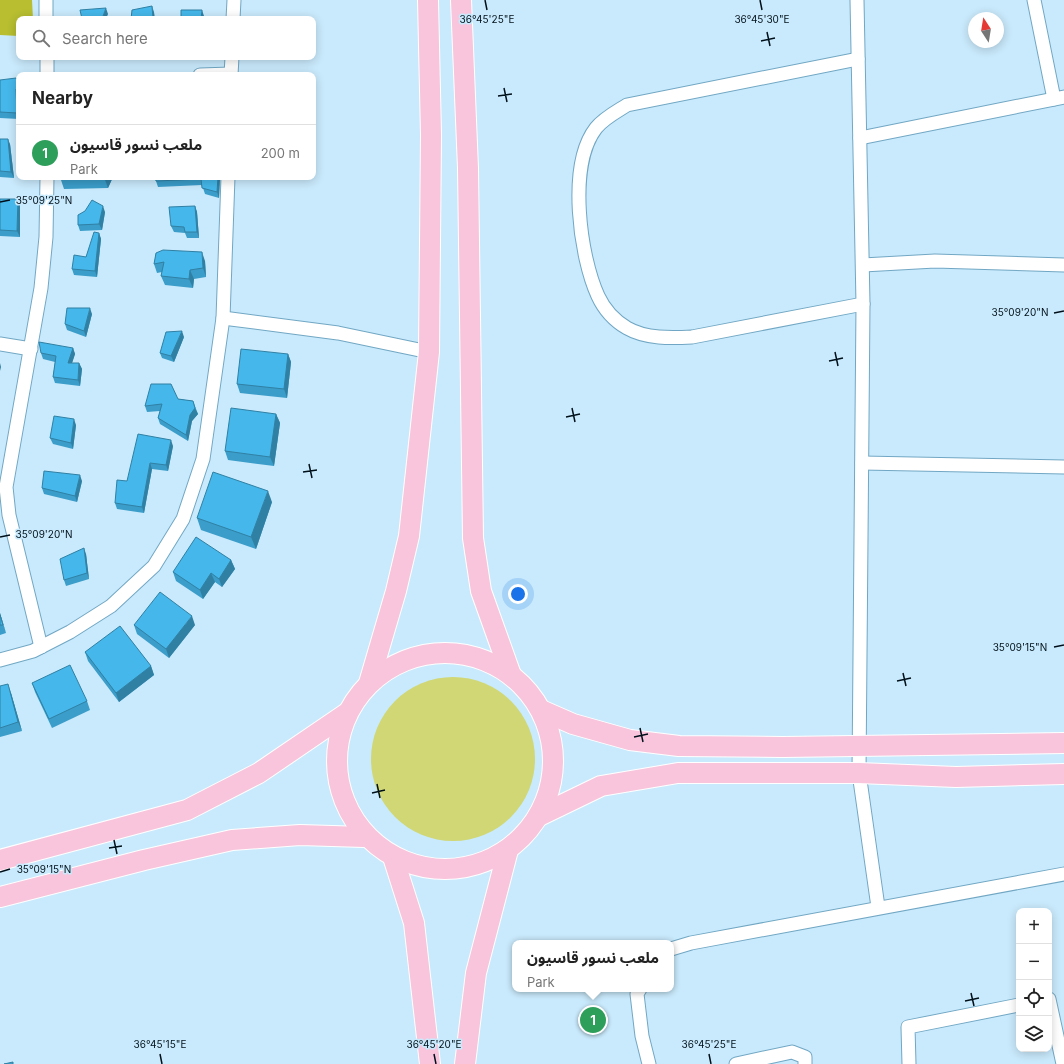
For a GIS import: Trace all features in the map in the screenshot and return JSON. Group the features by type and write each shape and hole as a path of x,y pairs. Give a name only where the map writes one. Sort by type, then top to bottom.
{"main road":[{"path":"369,684 396,591 409,536 429,352 431,135 428,0"},
{"path":"461,0 468,176 473,538 481,591 511,675"},
{"path":"440,653 469,655 493,664 511,675 529,692 541,710 553,751 551,784 539,816 522,837 508,850 462,868 422,868 393,857 364,837 350,814 337,778 338,740 347,713 369,684 403,661 440,653"},
{"path":"541,710 573,724 630,740 679,746 783,747 859,744 1064,742"},
{"path":"0,860 187,810 259,772 347,713"},
{"path":"539,816 601,786 678,774 859,773 956,777 1064,774"},
{"path":"0,897 144,860 232,840 300,835 364,837"},
{"path":"465,1064 476,973 508,850"},
{"path":"393,857 414,923 430,1064"}],"street":[{"path":"46,0 46,16"},
{"path":"233,16 234,0"},
{"path":"857,0 863,265 859,773 878,907"},
{"path":"860,138 1059,98 1034,0"},
{"path":"858,59 627,105 611,115 595,129 585,148 580,173 580,206 581,238 589,274 598,298 610,313 627,328 647,335 667,338 692,337 863,304"},
{"path":"47,60 47,72"},
{"path":"231,72 232,60"},
{"path":"41,647 9,515 6,487 41,288 46,236 47,180"},
{"path":"0,660 33,652 70,632 111,606 154,566 183,518 203,459 223,318 228,180"},
{"path":"863,265 920,261 1064,265"},
{"path":"223,318 338,333 429,352"},
{"path":"0,344 31,349"},
{"path":"862,463 1064,468"},
{"path":"674,948 691,943 878,907 1064,874"},
{"path":"638,992 637,994 642,1036 649,1064"},
{"path":"909,1064 908,1028 1016,1006"},
{"path":"1052,1013 1063,1064"},
{"path":"736,1064 792,1052 805,1057 805,1064"}],"green space":[{"path":"445,677 461,677 477,680 492,686 505,695 517,707 526,720 532,735 535,759 534,775 526,798 517,811 505,823 492,832 477,838 461,841 445,841 429,838 414,832 401,823 389,811 380,798 374,783 371,767 371,751 374,735 380,720 389,707 401,695 414,686 429,680"}],"shaded area":[{"path":"0,0 32,0 33,16 16,16 16,36 0,35"}],"building":[{"path":"152,6 153,16 131,16 132,10"},
{"path":"106,8 103,16 81,16 80,10"},
{"path":"181,10 202,10 201,16 181,16"},
{"path":"16,78 16,113 0,112 0,80"},
{"path":"0,139 8,139 11,172 0,171"},
{"path":"156,180 178,180 156,181"},
{"path":"201,180 218,180 217,192 202,188"},
{"path":"0,199 18,199 17,231 0,230"},
{"path":"92,200 103,206 99,224 78,225 78,215 85,211"},
{"path":"195,206 197,232 185,232 184,227 171,226 169,207"},
{"path":"94,232 99,233 95,271 72,269 74,255 86,257"},
{"path":"163,250 202,252 203,268 190,270 189,279 161,276 164,262 154,264 156,253"},
{"path":"67,308 90,308 84,331 65,324"},
{"path":"182,331 171,356 160,353 166,332"},
{"path":"39,342 73,348 68,363 79,363 78,380 53,377 56,356 41,353"},
{"path":"241,349 288,354 284,389 237,384"},
{"path":"151,384 171,384 178,399 193,401 195,408 190,415 186,435 158,418 162,404 145,406"},
{"path":"231,408 276,414 270,457 225,451"},
{"path":"54,416 74,419 71,443 50,438"},
{"path":"138,434 171,440 166,465 150,463 142,507 115,503 117,480 127,481"},
{"path":"44,471 80,475 75,496 42,488"},
{"path":"213,472 268,491 251,537 197,518"},
{"path":"196,537 231,560 219,579 211,573 200,590 173,572"},
{"path":"84,548 87,573 64,580 60,559"},
{"path":"160,592 192,616 166,649 134,625"},
{"path":"0,615 3,625 0,625"},
{"path":"120,626 151,666 116,693 85,652"},
{"path":"70,665 87,701 49,719 32,683"},
{"path":"8,684 18,722 0,728 0,686"}],"place":[{"name":"ملعب نسور قاسيون","path":"593,1020"}]}
